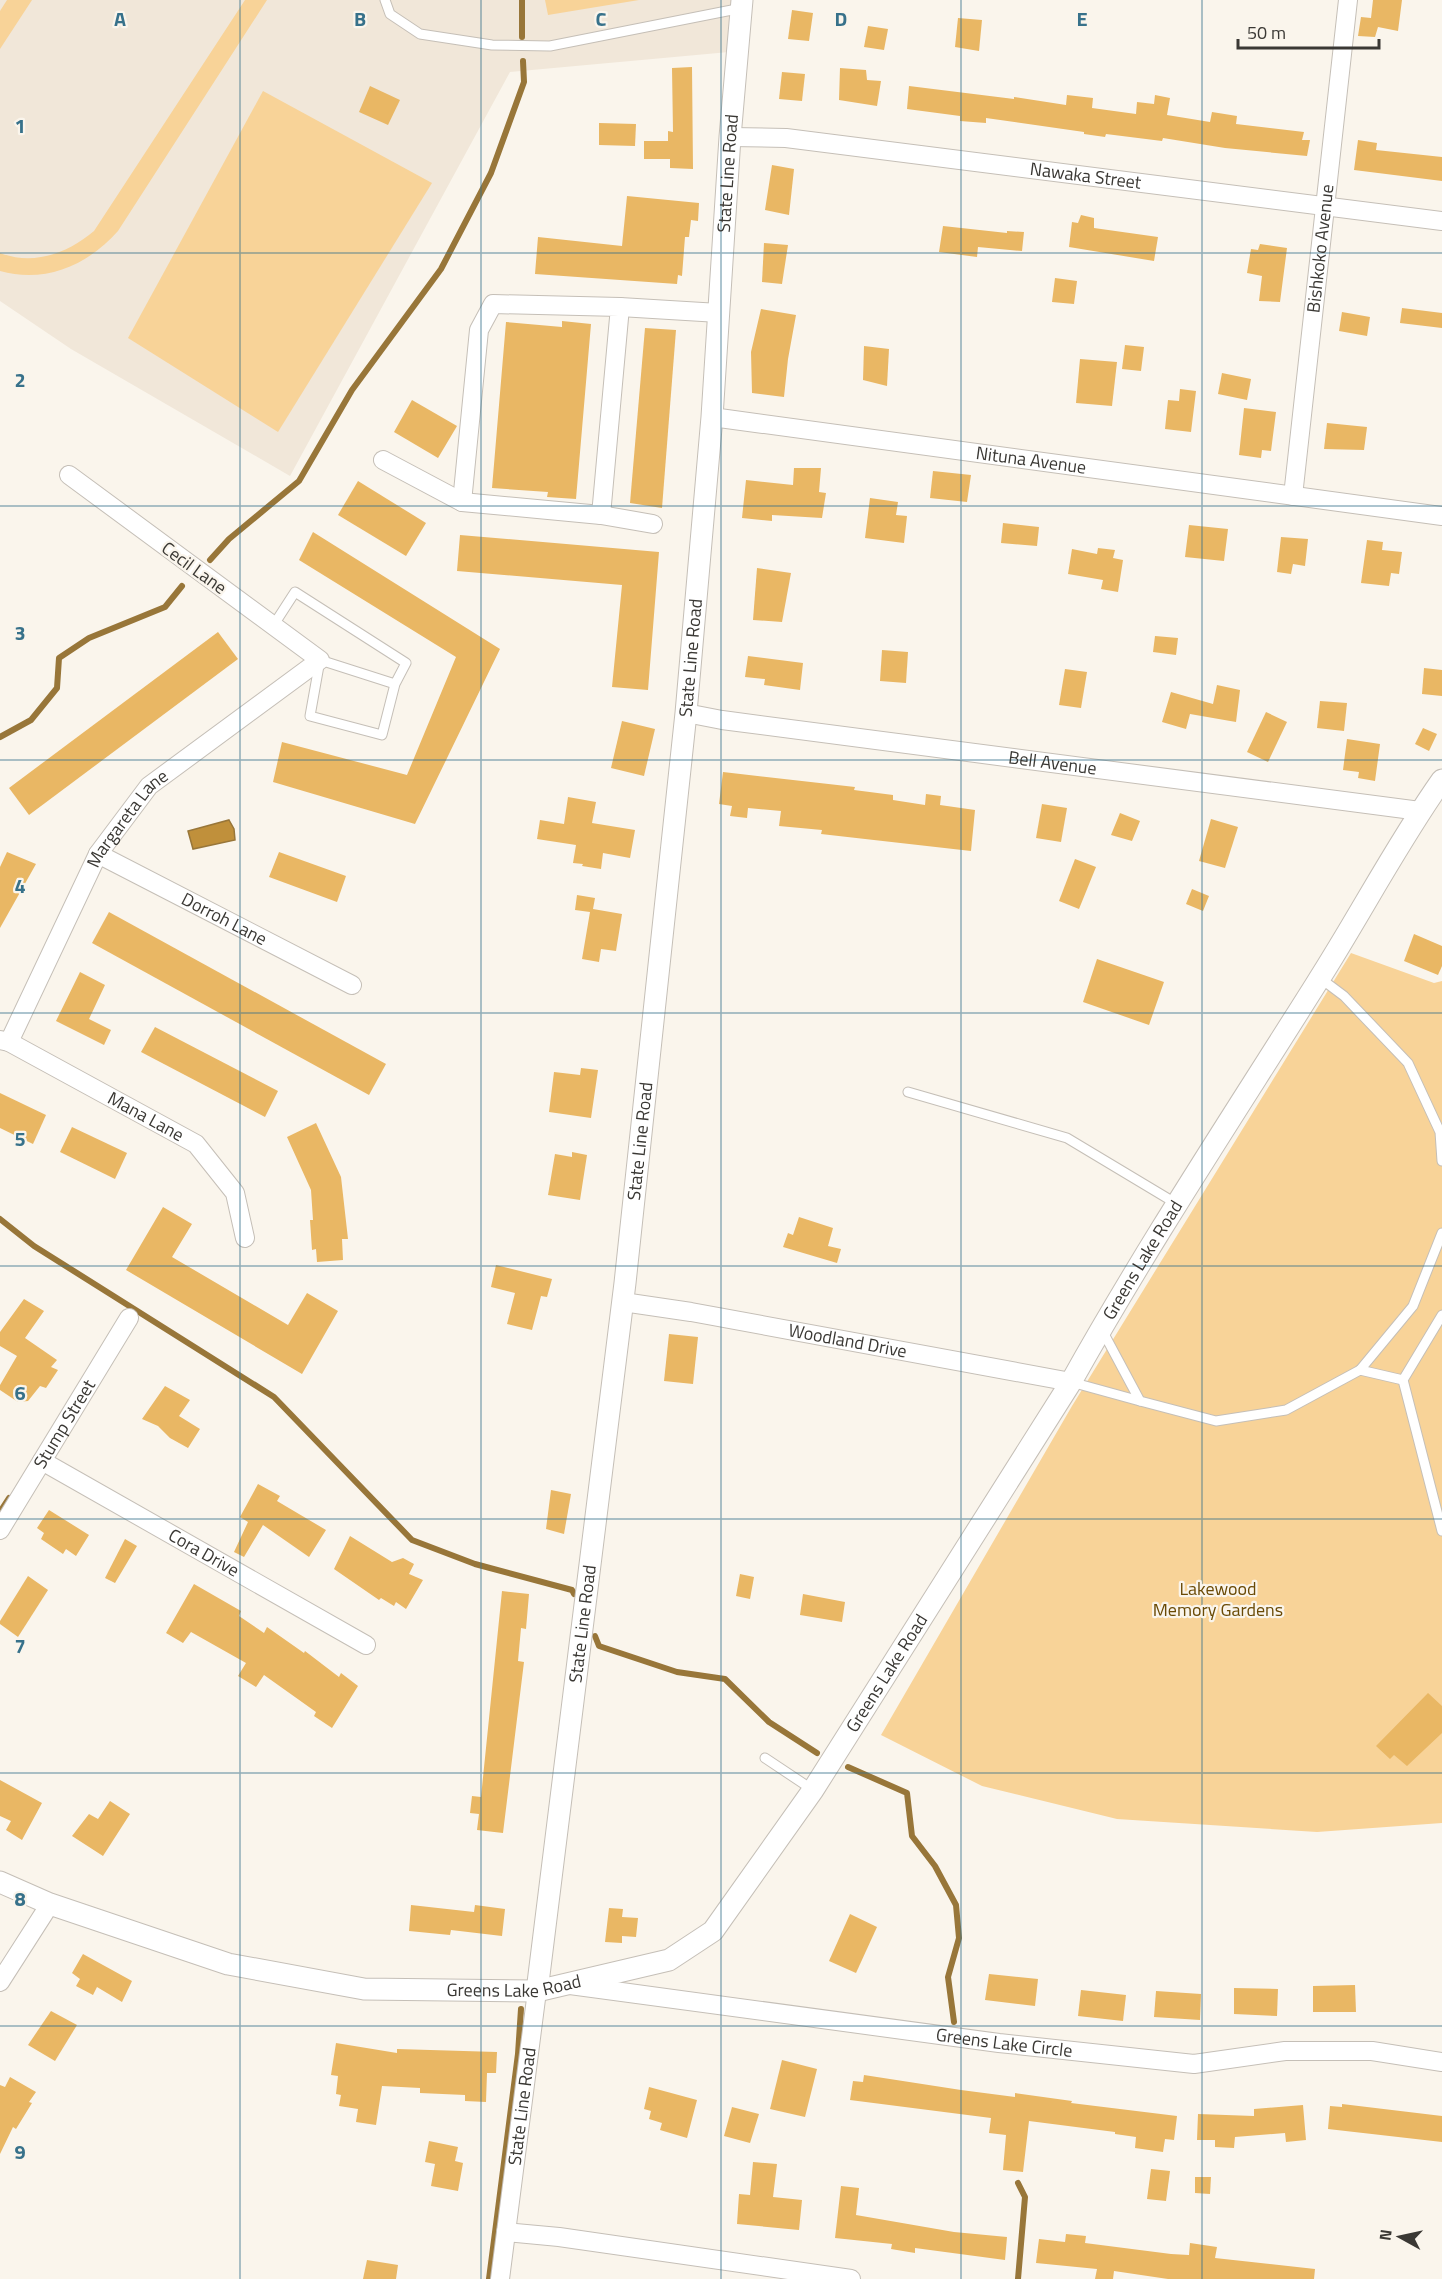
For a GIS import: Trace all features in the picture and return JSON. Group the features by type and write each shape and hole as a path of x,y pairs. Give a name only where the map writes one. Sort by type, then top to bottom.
{"street":[{"name":"Bishkoko Avenue","path":"1293,496 1348,0"},
{"name":"State Line Road","path":"500,2279 623,1302 686,713 712,417 730,137 742,4"},
{"name":"Nawaka Street","path":"730,137 786,138 1442,221"},
{"path":"462,502 479,330 493,304 620,307 719,313"},
{"path":"601,515 620,307"},
{"name":"Nituna Avenue","path":"712,417 1442,516"},
{"path":"383,460 462,502 601,515 653,524"},
{"name":"Cecil Lane","path":"69,475 320,660"},
{"name":"Margareta Lane","path":"4,1041 98,854 149,786 320,660"},
{"name":"Bell Avenue","path":"686,713 722,720 1420,811"},
{"name":"Greens Lake Road","path":"0,1882 50,1904 228,1964 364,1989 537,1991 669,1959 713,1931 813,1790 1071,1382 1177,1204 1320,978 1420,811 1442,780"},
{"name":"Dorroh Lane","path":"98,854 352,985"},
{"name":"Mana Lane","path":"4,1041 196,1144 235,1193 245,1238"},
{"name":"Woodland Drive","path":"623,1302 690,1312 1071,1382"},
{"name":"Stump Street","path":"0,1530 129,1318"},
{"name":"Cora Drive","path":"42,1461 366,1645"},
{"path":"0,1982 50,1904"},
{"name":"Greens Lake Circle","path":"568,1985 999,2043 1194,2064 1285,2051 1372,2051 1442,2062"},
{"path":"506,2232 559,2237 851,2279"}],"lane":[{"path":"385,0 390,14 420,34 492,45 550,46 742,4"},
{"path":"273,626 295,592 406,663 395,684 382,735 310,716 320,660 395,684"},
{"path":"1320,978 1344,996 1408,1063 1440,1132 1442,1161"},
{"path":"908,1092 1067,1138 1177,1204"},
{"path":"1071,1382 1216,1421 1286,1410 1360,1370 1413,1306 1442,1233"},
{"path":"1442,1315 1403,1380 1442,1531"},
{"path":"1101,1329 1140,1401"},
{"path":"1360,1370 1403,1380"},
{"path":"765,1758 813,1790"}],"shaded area":[{"path":"0,0 733,0 729,52 510,72 290,476 71,349 0,301"},
{"path":"229,820 234,829 235,840 193,849 188,831"}],"green space":[{"path":"7,0 32,0 0,49 0,11"},
{"path":"245,0 267,0 118,231 93,253 65,269 33,275 0,271 0,253 13,257 38,258 73,246 94,231"},
{"path":"545,0 639,0 548,15"},
{"path":"263,91 432,183 278,432 128,338"},
{"name":"Lakewood Memory Gardens","path":"1351,953 1434,983 1442,981 1442,1823 1317,1832 1117,1819 982,1786 881,1735 1072,1406"}],"building":[{"path":"1373,0 1402,0 1398,31 1378,27 1375,37 1358,36 1361,17 1371,18"},
{"path":"792,10 813,13 809,41 788,39"},
{"path":"958,18 982,20 979,51 955,47"},
{"path":"868,26 888,29 884,50 864,47"},
{"path":"692,67 693,169 670,168 670,159 644,159 644,141 668,141 668,131 673,132 672,68"},
{"path":"840,68 866,70 867,80 881,81 877,106 839,100"},
{"path":"782,72 805,74 802,101 779,99"},
{"path":"370,86 400,100 388,125 359,112"},
{"path":"909,86 1066,105 1067,95 1093,98 1092,108 1136,114 1137,102 1154,104 1155,95 1170,98 1167,115 1210,122 1212,112 1237,116 1236,124 1304,132 1302,140 1310,140 1307,156 1225,148 1163,138 1162,141 1106,134 1105,137 986,118 986,123 960,121 960,116 907,109"},
{"path":"599,123 636,124 635,146 599,145"},
{"path":"1358,140 1377,143 1376,150 1442,157 1442,181 1354,170"},
{"path":"772,165 794,169 789,215 765,210"},
{"path":"627,196 699,203 698,221 691,220 689,237 685,237 682,276 678,275 677,284 535,274 538,237 622,246"},
{"path":"1081,215 1094,218 1094,228 1158,237 1154,261 1069,247 1072,222 1078,223"},
{"path":"943,226 1007,233 1007,231 1024,232 1022,251 978,247 977,257 939,252"},
{"path":"764,243 788,245 782,284 762,282"},
{"path":"1260,244 1287,248 1280,302 1259,301 1262,276 1247,273 1251,249 1258,250"},
{"path":"1055,278 1077,281 1074,304 1052,302"},
{"path":"1402,308 1442,313 1442,328 1400,323"},
{"path":"761,309 796,315 784,397 752,393 751,352"},
{"path":"1342,312 1370,317 1367,336 1339,331"},
{"path":"562,321 591,324 576,499 547,497 548,492 492,488 506,322 562,327"},
{"path":"645,328 676,330 662,508 630,503"},
{"path":"1125,345 1144,347 1141,371 1122,369"},
{"path":"864,346 889,349 887,386 863,380"},
{"path":"1080,359 1117,362 1112,406 1076,403"},
{"path":"1222,373 1251,379 1247,400 1218,394"},
{"path":"1180,389 1196,391 1191,432 1165,429 1168,400 1179,401"},
{"path":"412,400 457,426 438,458 394,432"},
{"path":"1244,408 1276,412 1271,451 1262,450 1261,458 1239,455"},
{"path":"1327,423 1367,427 1364,450 1324,449"},
{"path":"794,468 821,468 819,492 826,493 822,518 772,515 772,521 742,518 746,480 793,485"},
{"path":"933,471 971,475 967,502 930,498"},
{"path":"358,481 426,523 406,556 338,515"},
{"path":"870,498 898,502 896,515 907,516 904,543 865,538"},
{"path":"1003,523 1039,527 1037,546 1001,543"},
{"path":"1189,525 1228,529 1224,561 1185,557"},
{"path":"313,532 500,649 415,824 273,782 282,742 407,775 456,657 299,560"},
{"path":"460,535 659,552 648,690 612,687 622,585 457,571"},
{"path":"1281,537 1308,539 1305,566 1293,564 1291,574 1277,572"},
{"path":"1367,540 1383,542 1382,550 1402,552 1399,574 1391,573 1389,586 1361,583"},
{"path":"1098,548 1115,550 1113,558 1123,560 1118,592 1101,589 1103,580 1068,574 1072,549 1097,554"},
{"path":"757,568 791,573 782,622 753,620"},
{"path":"218,632 238,659 29,815 9,788"},
{"path":"1155,636 1178,638 1176,655 1153,652"},
{"path":"882,650 908,652 906,683 880,681"},
{"path":"748,656 803,663 800,690 764,685 765,679 745,677"},
{"path":"1424,668 1442,670 1442,696 1422,694"},
{"path":"1065,669 1087,672 1081,708 1059,705"},
{"path":"1217,685 1240,690 1236,722 1190,714 1186,729 1162,722 1171,692 1213,704"},
{"path":"1320,701 1347,703 1344,731 1317,728"},
{"path":"1266,712 1287,722 1268,762 1247,752"},
{"path":"622,721 655,729 644,776 611,768"},
{"path":"1423,728 1437,734 1429,751 1415,744"},
{"path":"1347,739 1380,744 1375,781 1358,778 1359,772 1343,770"},
{"path":"723,772 855,787 854,790 893,795 893,800 925,805 926,794 941,796 940,805 975,810 971,851 821,834 822,830 779,826 781,811 748,808 747,818 730,816 732,806 719,804"},
{"path":"568,797 596,802 592,823 635,830 630,858 603,853 601,869 582,866 583,864 573,863 576,845 537,839 540,820 564,824"},
{"path":"1042,804 1067,808 1061,842 1036,838"},
{"path":"1120,813 1140,821 1132,841 1111,835"},
{"path":"1211,819 1238,827 1225,868 1199,861"},
{"path":"7,852 36,864 0,928 0,867"},
{"path":"279,852 346,876 337,902 269,877"},
{"path":"1075,859 1096,867 1079,909 1059,901"},
{"path":"1192,889 1209,896 1203,911 1186,904"},
{"path":"577,895 595,898 593,909 622,914 616,951 601,949 599,962 582,959 590,912 575,910"},
{"path":"109,912 386,1064 369,1095 92,943"},
{"path":"1414,934 1442,946 1442,966 1438,975 1404,961"},
{"path":"1097,959 1164,982 1149,1025 1083,1002"},
{"path":"80,972 105,985 89,1019 111,1030 104,1045 56,1021"},
{"path":"155,1027 278,1091 265,1117 141,1052"},
{"path":"581,1068 598,1070 591,1118 549,1112 554,1072 580,1075"},
{"path":"0,1093 46,1115 33,1144 0,1128"},
{"path":"316,1123 341,1177 348,1239 342,1239 343,1260 317,1262 316,1249 312,1250 311,1190 287,1137"},
{"path":"72,1127 127,1153 115,1179 60,1152"},
{"path":"572,1152 587,1155 580,1200 548,1195 555,1154 572,1157"},
{"path":"163,1207 192,1224 172,1257 288,1325 307,1293 338,1311 302,1374 126,1270"},
{"path":"799,1217 833,1228 828,1246 841,1249 837,1263 783,1247 788,1233 793,1235"},
{"path":"496,1265 552,1279 547,1297 541,1296 532,1330 507,1324 515,1293 491,1287"},
{"path":"24,1299 44,1311 25,1338 57,1360 51,1367 58,1370 46,1388 40,1386 28,1401 18,1402 0,1390 0,1385 17,1356 0,1346 0,1332"},
{"path":"669,1334 698,1337 693,1384 664,1381"},
{"path":"165,1386 190,1400 179,1416 200,1429 188,1448 170,1438 158,1426 142,1419"},
{"path":"258,1484 280,1496 277,1501 326,1530 309,1557 263,1525 244,1557 234,1552 248,1522 240,1517"},
{"path":"551,1490 571,1494 564,1534 546,1529"},
{"path":"49,1510 89,1535 76,1556 66,1549 63,1554 41,1539 44,1533 37,1528"},
{"path":"350,1536 392,1562 403,1558 414,1564 409,1574 423,1580 406,1609 396,1602 394,1606 381,1598 379,1600 334,1569"},
{"path":"125,1539 137,1546 115,1583 105,1578"},
{"path":"740,1574 754,1577 750,1599 736,1596"},
{"path":"28,1576 48,1590 18,1637 0,1624 0,1621"},
{"path":"194,1584 241,1611 239,1616 264,1633 267,1627 304,1653 305,1651 339,1677 341,1673 358,1686 332,1728 314,1716 316,1712 264,1675 256,1687 238,1676 246,1663 191,1632 183,1643 166,1633"},
{"path":"502,1591 529,1594 526,1629 521,1628 518,1661 524,1662 503,1833 477,1830 479,1814 470,1813 472,1796 481,1797"},
{"path":"803,1594 845,1602 842,1622 800,1615"},
{"path":"1428,1693 1442,1706 1442,1733 1407,1766 1394,1755 1390,1759 1376,1746"},
{"path":"0,1780 42,1803 22,1840 6,1830 11,1821 0,1816"},
{"path":"110,1801 130,1814 103,1856 72,1836 89,1814 98,1819"},
{"path":"411,1905 474,1912 475,1905 505,1909 502,1936 451,1930 450,1935 409,1931"},
{"path":"609,1908 623,1909 622,1917 638,1918 636,1937 622,1936 622,1943 605,1942"},
{"path":"850,1914 877,1927 856,1973 829,1961"},
{"path":"83,1954 132,1981 122,2002 97,1987 93,1995 76,1986 80,1979 72,1973"},
{"path":"989,1974 1038,1979 1035,2006 985,2000"},
{"path":"1355,1985 1356,2012 1313,2012 1313,1986"},
{"path":"1234,1988 1278,1989 1277,2016 1234,2014"},
{"path":"1081,1990 1126,1995 1123,2021 1078,2016"},
{"path":"1156,1991 1201,1994 1200,2020 1154,2017"},
{"path":"51,2011 77,2025 55,2061 28,2045"},
{"path":"336,2043 397,2053 397,2049 497,2052 496,2073 487,2073 486,2102 465,2101 465,2095 420,2093 420,2088 382,2086 376,2125 356,2122 358,2109 339,2106 341,2095 336,2094 338,2076 331,2075"},
{"path":"782,2060 817,2069 805,2117 770,2109"},
{"path":"864,2075 961,2090 1015,2097 1015,2093 1072,2101 1071,2103 1177,2116 1174,2140 1165,2139 1163,2152 1135,2148 1136,2137 1115,2134 1115,2132 1029,2121 1023,2172 1003,2170 1006,2135 989,2133 991,2118 850,2100 853,2081 863,2082"},
{"path":"10,2077 36,2092 16,2129 13,2127 0,2154 0,2085 5,2087"},
{"path":"649,2087 697,2100 687,2138 660,2130 662,2123 649,2119 651,2111 644,2109"},
{"path":"1342,2104 1442,2116 1442,2142 1328,2129 1330,2106 1342,2107"},
{"path":"1303,2105 1306,2140 1286,2142 1285,2133 1235,2137 1234,2148 1215,2147 1215,2140 1197,2140 1198,2114 1254,2116 1254,2109"},
{"path":"732,2107 759,2114 750,2143 724,2136"},
{"path":"429,2141 458,2147 455,2161 463,2163 458,2191 431,2186 435,2164 425,2162"},
{"path":"753,2162 777,2164 773,2197 802,2200 799,2230 737,2224 739,2194 750,2195"},
{"path":"1151,2169 1170,2171 1166,2201 1147,2199"},
{"path":"1195,2177 1211,2177 1210,2194 1195,2193"},
{"path":"841,2186 859,2188 856,2215 954,2232 1007,2237 1005,2260 915,2248 915,2253 891,2249 892,2244 835,2238"},
{"path":"1066,2234 1086,2236 1085,2243 1171,2254 1189,2255 1190,2243 1217,2247 1215,2258 1315,2269 1314,2279 1168,2279 1114,2271 1113,2279 1095,2279 1097,2269 1036,2263 1039,2239 1065,2242"},
{"path":"367,2260 398,2265 396,2279 363,2279"}],"waterway":[{"path":"522,0 522,37"},
{"path":"210,560 229,539 299,481 352,390 441,269 491,173 524,82 523,61"},
{"path":"0,737 31,720 57,688 59,658 89,638 165,607 182,586"},
{"path":"0,1219 34,1246 274,1397 412,1540 475,1564 572,1590 574,1594"},
{"path":"0,1512 9,1498"},
{"path":"595,1636 599,1646 677,1672 725,1679 769,1722 817,1753"},
{"path":"848,1767 907,1793 912,1836 935,1866 956,1905 959,1938 948,1977 954,2022"},
{"path":"489,2279 518,2054 521,2009"},
{"path":"1018,2183 1025,2197 1018,2279"}]}
